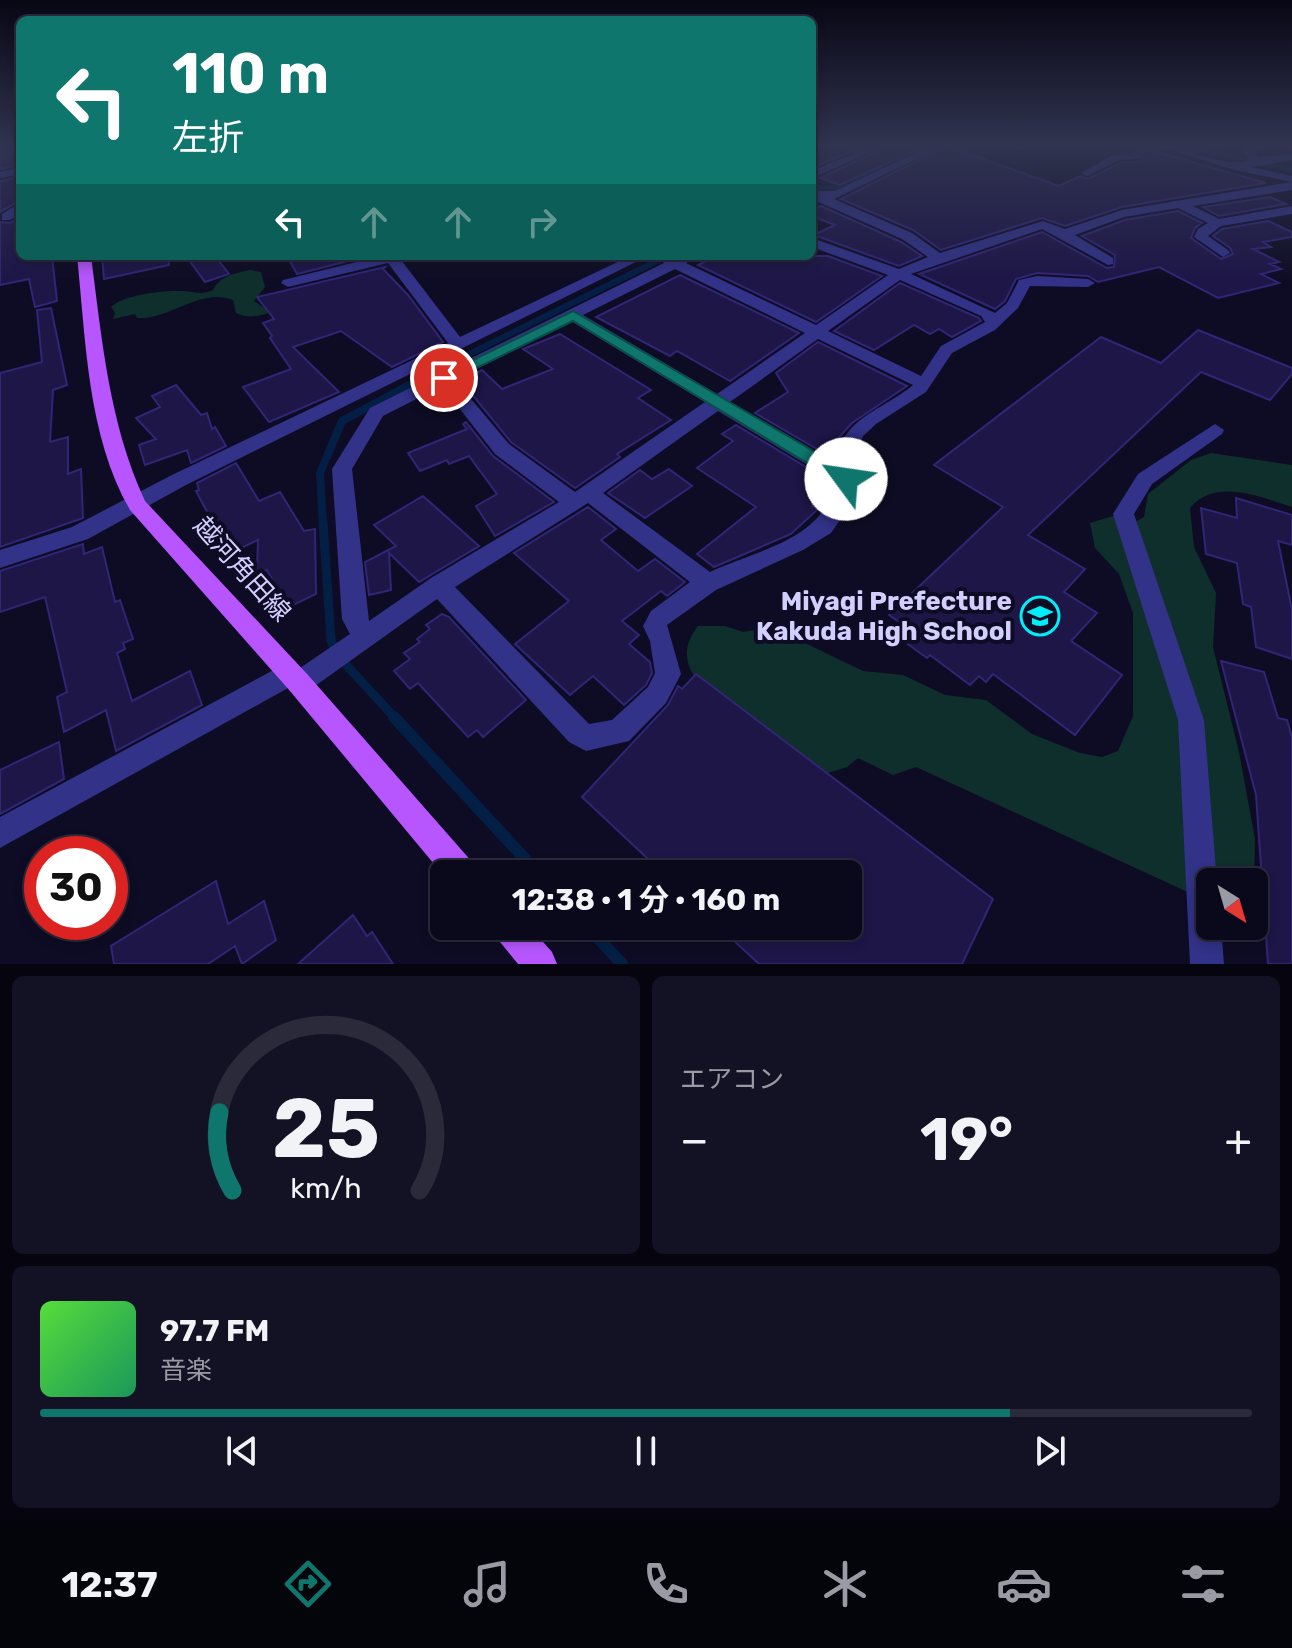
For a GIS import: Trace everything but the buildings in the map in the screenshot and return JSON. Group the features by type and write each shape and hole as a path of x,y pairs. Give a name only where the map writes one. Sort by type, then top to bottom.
{"main road":[{"name":"越河角田線","path":"84,260 104,419 122,476 137,505 294,679 450,860"},
{"path":"519,940 540,964"}],"street":[{"path":"816,196 837,195 845,191"},
{"path":"1065,234 1122,214 1258,191"},
{"path":"816,197 907,236 938,258"},
{"path":"1177,203 1217,223"},
{"path":"6,217 16,210"},
{"path":"1223,253 1201,237 1203,232 1217,223 1292,210"},
{"path":"0,833 294,679 365,636 439,585 581,498 899,274 938,258 1043,225 1065,234 1108,261"},
{"path":"816,243 899,274 986,313 994,322"},
{"path":"288,283 378,260"},
{"path":"393,260 458,345"},
{"path":"0,559 80,533 179,480 633,260"},
{"path":"365,636 354,619 342,469 376,412 573,316 671,260"},
{"path":"679,260 924,384"},
{"path":"439,585 586,738 619,732 657,695 668,674 656,622 708,583 786,550 826,524 840,509 849,444 856,432 868,420 910,396 924,384 938,357 952,345 982,334 1013,305 1024,283 1037,280 1088,283"},
{"path":"573,316 846,479"},
{"path":"422,362 444,378 502,449 708,583"},
{"path":"1207,964 1191,720 1123,514 1145,479 1215,430"}],"green space":[{"path":"250,270 261,272 265,287 254,301 266,309 279,306 277,310 247,316 236,313 233,300 221,297 197,301 149,317 137,318 135,314 113,319 115,313 111,307 124,299 164,291 209,292 224,278"},
{"path":"1211,453 1292,465 1292,507 1253,495 1225,491 1212,493 1190,508 1194,547 1216,593 1213,647 1239,752 1255,839 1254,868 1196,868 1196,891 1192,894 916,767 893,775 858,758 847,767 828,773 707,691 690,668 688,643 698,626 725,626 743,632 762,629 780,631 863,671 903,675 945,695 986,700 1032,734 1080,753 1102,757 1118,751 1133,716 1133,613 1119,574 1095,548 1090,523 1113,516 1135,522 1144,517 1148,494 1191,460"}],"waterway":[{"path":"445,366 659,260"},
{"path":"323,524 320,473 342,421 445,366"},
{"path":"323,522 331,640 337,655 396,719"},
{"path":"394,717 526,860"},
{"path":"600,940 622,964"}],"place":[{"name":"Miyagi Prefecture Kakuda High School","path":"1040,616"}],"route":[{"path":"444,378 573,316 846,479"}]}
